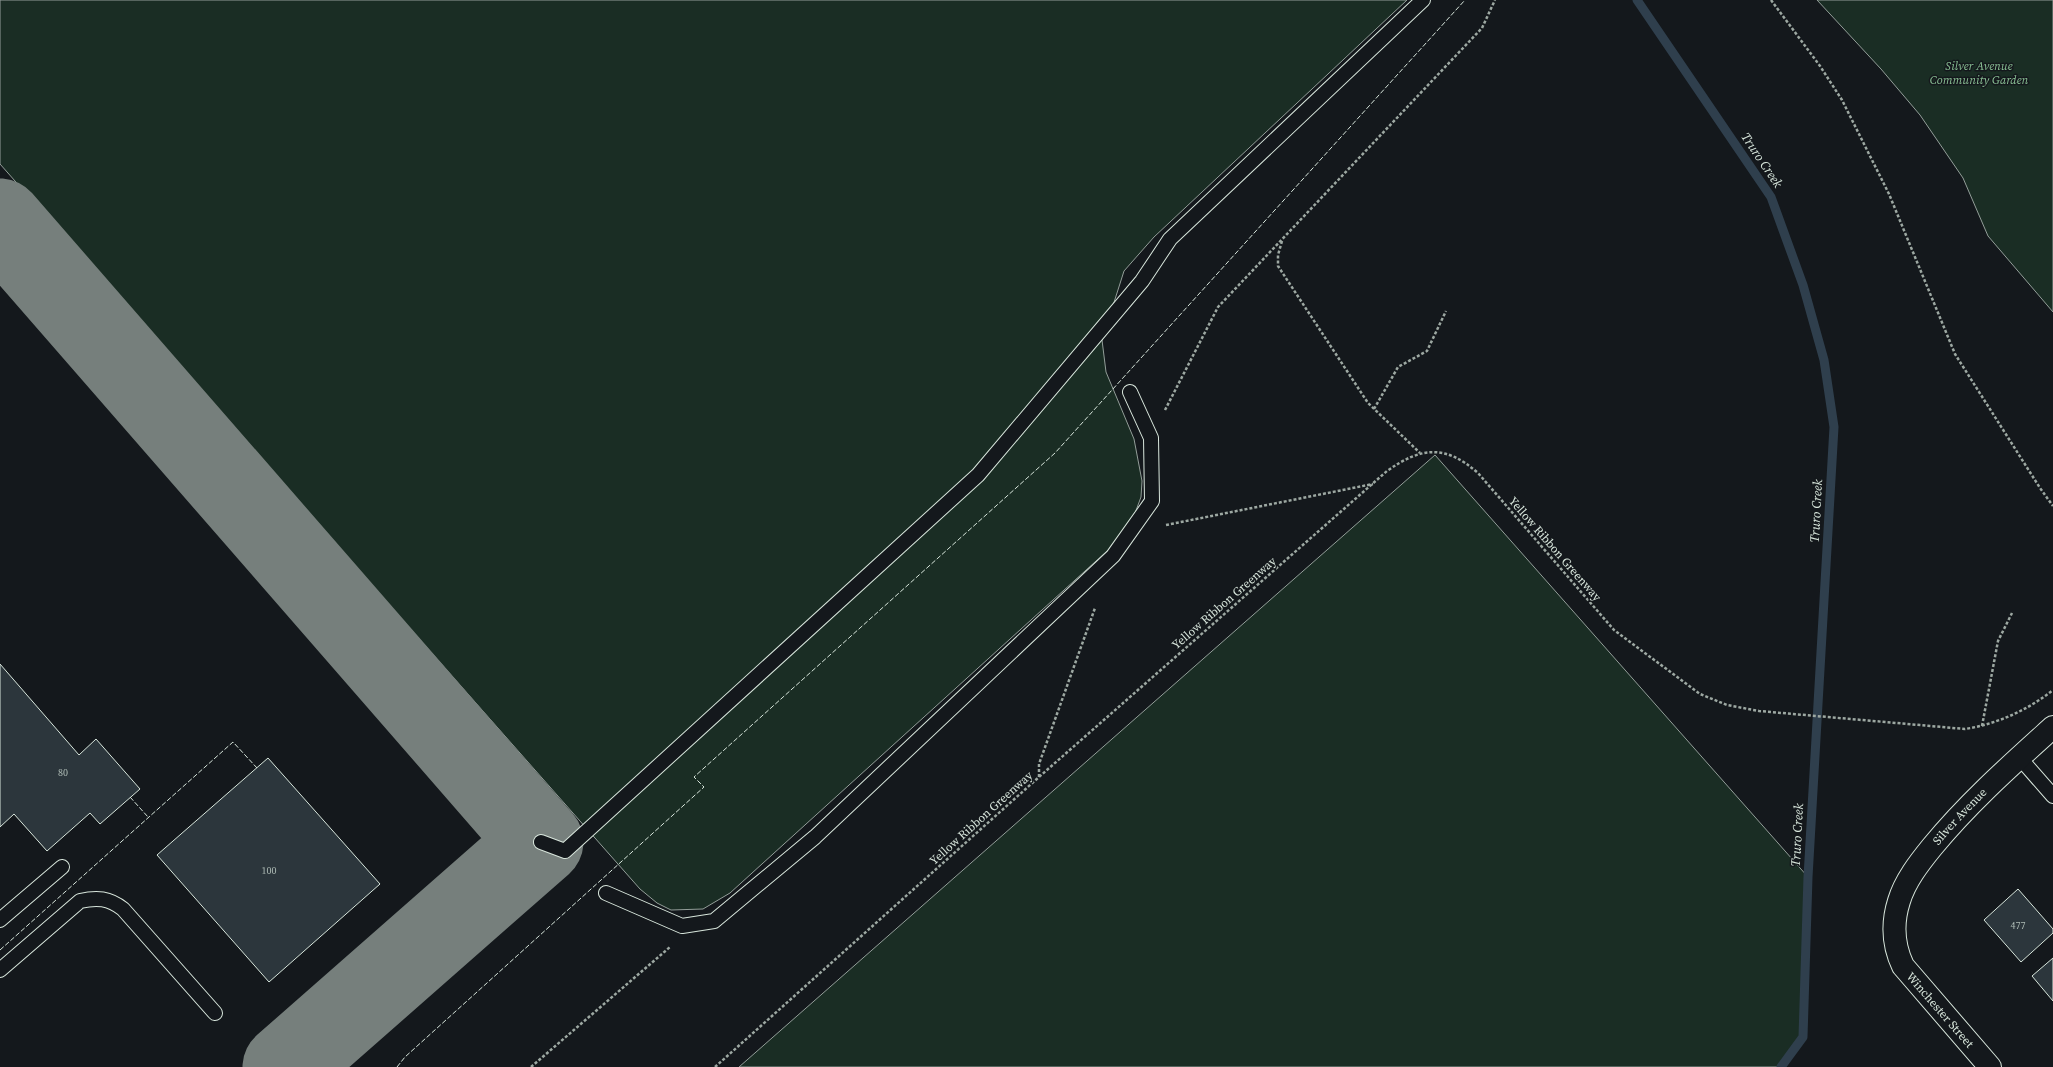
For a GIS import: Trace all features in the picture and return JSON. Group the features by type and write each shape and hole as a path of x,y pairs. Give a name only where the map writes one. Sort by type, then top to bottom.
{"street":[{"name":"Silver Avenue","path":"1894,925 1899,900 1915,870 1951,824 2019,757 2053,727"},
{"name":"Winchester Street","path":"1894,925 1896,948 1903,966 1990,1067"}],"lane":[{"path":"541,842 565,851 978,475 1142,281 1170,239 1423,0"},
{"path":"606,893 682,926 714,920 815,837 1113,556 1152,501 1151,438 1130,392"},
{"path":"2019,757 2053,796"},
{"path":"0,920 62,867"},
{"path":"0,970 80,901 103,898 114,902 123,909 215,1013"}],"path":[{"path":"1151,438 1218,307 1482,28 1495,0"},
{"path":"1771,0 1820,66 1842,100 1889,194 1940,322 1955,354 2053,506"},
{"path":"1283,239 1278,255 1278,266 1368,403 1420,452"},
{"path":"1374,408 1398,367 1426,351 1446,311"},
{"name":"Yellow Ribbon Greenway","path":"715,1067 1373,483 1404,459 1420,452 1435,451 1451,455 1466,463 1478,473 1604,619 1624,638 1700,694 1728,705 1759,710 1950,728 1965,729 1982,726"},
{"path":"1164,525 1373,483"},
{"path":"1039,778 1039,764 1097,601"},
{"path":"1982,726 1998,641 2012,612"},
{"path":"1982,726 2032,704 2053,690"},
{"path":"531,1067 698,923"}],"green space":[{"path":"0,0 1407,0 1154,237 1124,271 1102,340 1106,372 1134,439 1142,481 1141,497 1128,532 730,893 703,909 671,910 657,903 640,889 0,164"},
{"name":"Silver Avenue Community Garden","path":"1817,0 2053,0 2053,312 1988,236 1963,178 1920,115 1881,69"},
{"path":"1435,455 1808,877 1803,1037 1781,1067 739,1067"}],"building":[{"path":"0,664 79,755 96,739 140,789 100,824 90,813 47,851 14,814 0,827"},
{"path":"268,758 380,884 269,982 157,855"},
{"path":"2018,889 2053,929 2053,933 2021,962 1984,920"},
{"path":"2053,958 2053,1001 2032,976"}],"waterway":[{"name":"Truro Creek","path":"1637,0 1771,197 1803,285 1824,360 1834,427 1808,877 1803,1037 1781,1067"}],"taxiway":[{"path":"0,221 541,842 285,1067"}],"fence":[{"path":"397,1067 405,1057 704,787 694,777 1055,453 1465,0"},
{"path":"0,950 233,742 257,768"},
{"path":"130,797 148,817"}]}
